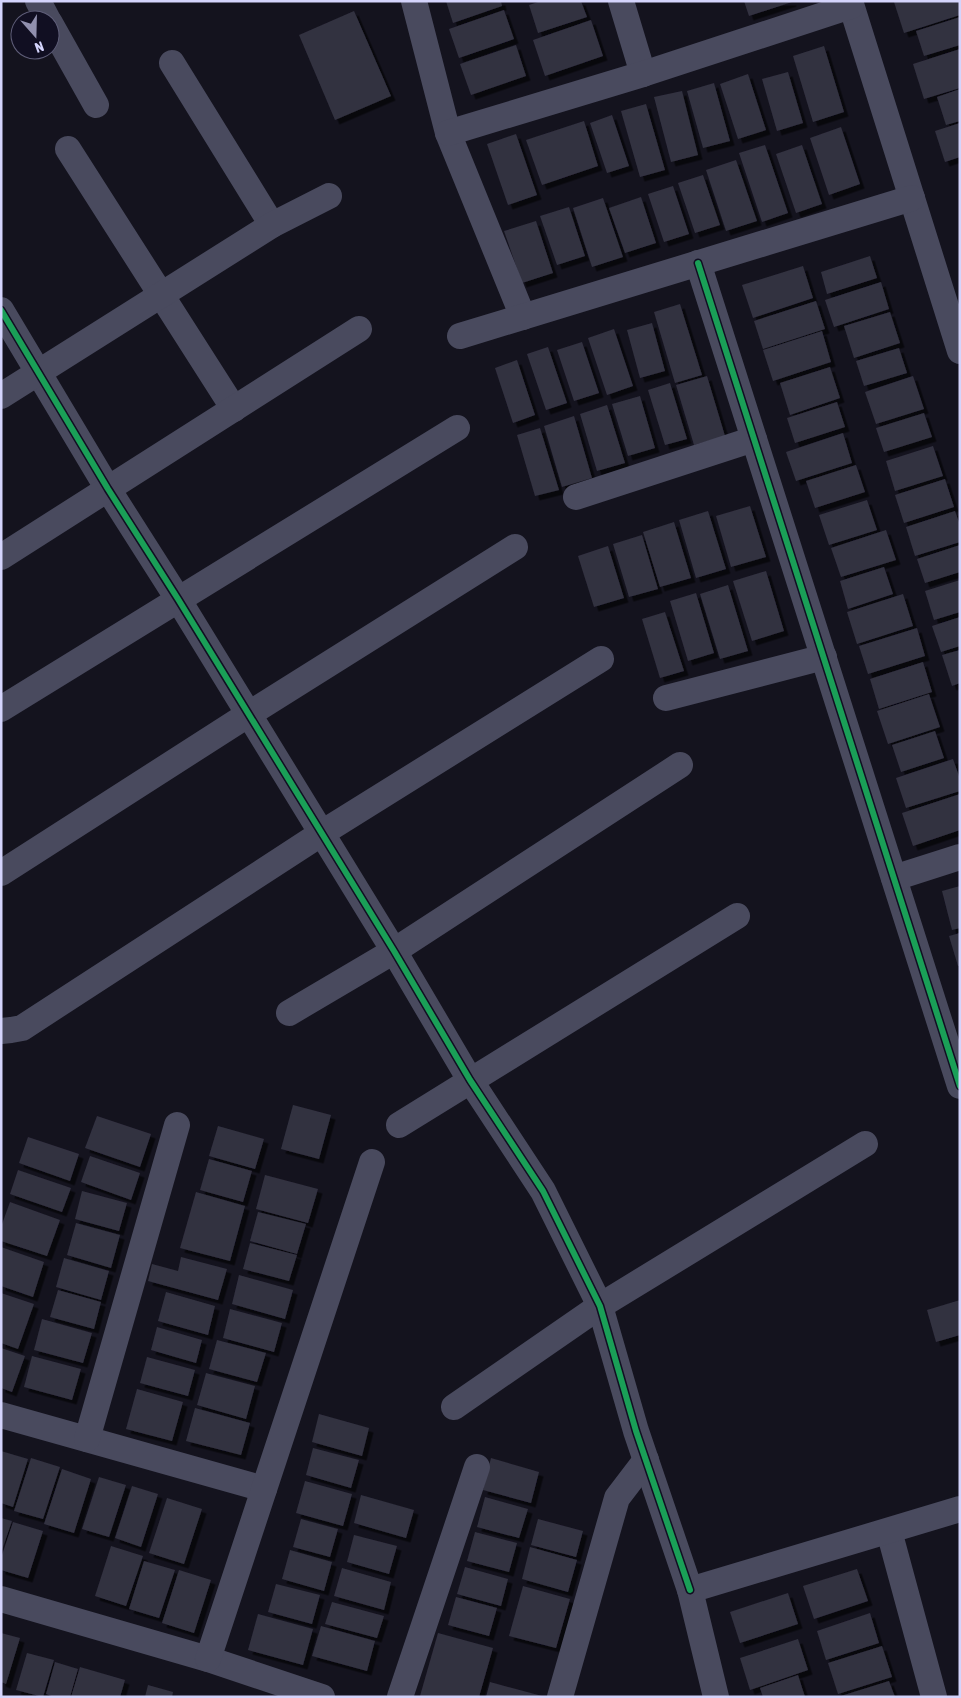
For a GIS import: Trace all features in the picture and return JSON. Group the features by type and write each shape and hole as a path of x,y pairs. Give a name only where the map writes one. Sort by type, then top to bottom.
{"street":[{"path":"414,1 448,133 523,317"},
{"path":"621,1 643,74"},
{"path":"448,133 643,74 850,4 960,351"},
{"path":"60,41 96,105"},
{"path":"172,62 272,224"},
{"path":"68,149 234,409"},
{"path":"1,396 272,224 328,196"},
{"path":"460,336 912,198"},
{"path":"698,263 960,1086"},
{"path":"1,310 108,489 178,599 394,951 470,1080 543,1190 600,1306 636,1431 690,1590 716,1697"},
{"path":"1,557 359,329"},
{"path":"1,709 457,428"},
{"path":"576,497 754,439"},
{"path":"1,873 515,547"},
{"path":"666,698 824,657"},
{"path":"1,1031 22,1028 322,833 601,659"},
{"path":"290,1013 394,951 680,765"},
{"path":"894,878 960,857"},
{"path":"399,1125 737,916"},
{"path":"87,1439 177,1126"},
{"path":"454,1407 600,1306 865,1144"},
{"path":"208,1659 372,1162"},
{"path":"1,1415 264,1489"},
{"path":"560,1697 617,1498 646,1460"},
{"path":"400,1697 478,1467"},
{"path":"690,1590 960,1509"},
{"path":"889,1531 934,1697"},
{"path":"1,1599 208,1659 322,1697"}],"building":[{"path":"446,1 501,1 502,6 453,23"},
{"path":"541,1 581,1 587,17 538,33 529,5"},
{"path":"744,1 792,1 792,2 749,16"},
{"path":"895,1 959,1 960,15 904,33"},
{"path":"504,10 514,39 459,58 449,29"},
{"path":"354,11 391,96 335,120 299,35"},
{"path":"960,17 960,45 924,56 916,31"},
{"path":"591,20 603,56 545,76 533,40"},
{"path":"516,45 526,76 471,95 460,64"},
{"path":"824,46 844,112 813,122 793,56"},
{"path":"960,49 960,88 924,99 913,64"},
{"path":"788,72 803,123 777,131 762,79"},
{"path":"748,74 766,130 738,139 720,84"},
{"path":"714,83 730,141 703,148 687,91"},
{"path":"960,89 960,121 946,125 937,97"},
{"path":"682,91 698,155 671,162 654,97"},
{"path":"646,104 665,170 640,177 621,111"},
{"path":"612,115 629,166 607,173 590,123"},
{"path":"584,121 598,166 542,185 526,140"},
{"path":"960,123 960,157 945,162 935,131"},
{"path":"841,127 860,184 829,195 810,138"},
{"path":"516,134 537,195 508,205 487,144"},
{"path":"765,145 788,213 762,222 739,153"},
{"path":"802,145 822,204 796,213 776,154"},
{"path":"736,160 757,221 726,231 706,170"},
{"path":"703,175 720,225 695,233 678,183"},
{"path":"673,186 689,234 664,242 648,194"},
{"path":"641,197 656,243 625,253 609,208"},
{"path":"603,198 623,257 592,267 573,208"},
{"path":"569,207 585,256 557,265 540,216"},
{"path":"536,221 553,273 522,283 504,231"},
{"path":"870,256 877,278 827,294 821,272"},
{"path":"803,266 813,298 753,318 742,285"},
{"path":"881,282 889,309 834,327 825,300"},
{"path":"816,301 825,329 763,349 754,321"},
{"path":"680,304 702,375 675,383 654,312"},
{"path":"890,312 900,343 854,358 844,326"},
{"path":"652,323 665,371 640,378 627,330"},
{"path":"614,329 633,386 607,395 588,338"},
{"path":"822,331 831,362 773,381 763,350"},
{"path":"582,342 599,393 574,401 557,350"},
{"path":"548,347 567,403 546,410 527,354"},
{"path":"899,348 907,373 864,386 856,361"},
{"path":"517,360 535,415 513,423 495,368"},
{"path":"830,367 840,398 790,415 780,383"},
{"path":"707,376 725,436 694,445 676,385"},
{"path":"913,376 924,409 876,424 865,392"},
{"path":"670,383 687,439 665,445 648,390"},
{"path":"640,396 655,448 628,456 612,404"},
{"path":"837,402 845,427 795,443 787,418"},
{"path":"607,405 625,463 597,471 580,414"},
{"path":"924,413 932,437 884,452 876,428"},
{"path":"574,416 592,478 562,487 544,426"},
{"path":"540,428 559,490 535,496 517,435"},
{"path":"843,433 852,463 796,481 786,452"},
{"path":"933,446 943,476 895,491 886,461"},
{"path":"856,465 865,492 815,508 806,481"},
{"path":"945,479 954,507 904,523 895,495"},
{"path":"867,500 877,530 829,545 819,515"},
{"path":"750,506 766,557 731,567 716,516"},
{"path":"708,511 726,569 696,578 679,520"},
{"path":"955,511 960,525 960,542 915,556 906,527"},
{"path":"674,522 691,578 660,587 643,532"},
{"path":"886,530 896,560 841,577 831,548"},
{"path":"642,535 658,589 629,597 613,544"},
{"path":"960,545 960,572 925,583 917,559"},
{"path":"608,546 624,598 594,607 578,556"},
{"path":"884,567 893,594 848,609 840,581"},
{"path":"766,571 784,631 752,641 733,581"},
{"path":"960,580 960,612 934,620 925,591"},
{"path":"728,585 748,651 720,659 700,594"},
{"path":"696,593 714,653 688,661 670,601"},
{"path":"903,594 913,626 857,644 847,612"},
{"path":"665,612 684,671 660,678 642,619"},
{"path":"960,617 960,646 941,652 932,626"},
{"path":"917,628 925,656 868,674 859,646"},
{"path":"960,650 960,683 952,686 942,655"},
{"path":"923,662 932,692 879,709 870,679"},
{"path":"929,694 940,727 888,744 877,711"},
{"path":"935,731 944,758 901,772 892,745"},
{"path":"953,759 960,779 960,791 906,808 896,778"},
{"path":"960,794 960,830 913,846 902,813"},
{"path":"960,886 960,928 952,930 942,891"},
{"path":"960,933 960,966 958,966 949,936"},
{"path":"293,1105 331,1115 319,1159 281,1149"},
{"path":"97,1116 151,1134 140,1167 85,1148"},
{"path":"218,1126 264,1139 255,1169 209,1156"},
{"path":"28,1137 79,1154 70,1181 19,1163"},
{"path":"90,1156 140,1173 131,1200 81,1182"},
{"path":"209,1159 252,1171 243,1202 200,1190"},
{"path":"18,1170 71,1188 62,1212 10,1194"},
{"path":"265,1175 318,1189 308,1223 256,1209"},
{"path":"82,1191 127,1203 119,1231 75,1219"},
{"path":"196,1192 245,1206 230,1261 180,1248"},
{"path":"10,1202 60,1220 47,1256 1,1241 1,1227"},
{"path":"258,1212 306,1224 297,1254 250,1241"},
{"path":"76,1223 120,1235 111,1268 67,1255"},
{"path":"250,1243 297,1255 289,1281 243,1269"},
{"path":"1,1247 44,1262 33,1297 1,1286"},
{"path":"181,1257 227,1269 218,1300 148,1281 152,1264 178,1271"},
{"path":"64,1258 109,1271 101,1300 56,1287"},
{"path":"239,1275 293,1290 285,1319 232,1304"},
{"path":"58,1290 101,1302 94,1329 50,1317"},
{"path":"166,1292 215,1306 208,1335 158,1321"},
{"path":"1,1293 34,1304 18,1349 1,1343"},
{"path":"960,1300 960,1335 936,1342 927,1310"},
{"path":"230,1309 282,1323 274,1352 223,1338"},
{"path":"42,1319 92,1333 83,1363 34,1350"},
{"path":"157,1327 202,1340 196,1363 151,1350"},
{"path":"217,1340 266,1353 257,1382 209,1369"},
{"path":"1,1348 25,1356 12,1392 1,1388"},
{"path":"32,1356 81,1369 72,1400 24,1387"},
{"path":"147,1357 195,1370 188,1396 140,1383"},
{"path":"206,1373 255,1386 246,1419 197,1405"},
{"path":"137,1389 183,1402 172,1441 126,1429"},
{"path":"195,1408 250,1423 241,1455 186,1441"},
{"path":"319,1414 369,1428 362,1456 312,1442"},
{"path":"313,1448 359,1460 351,1488 306,1475"},
{"path":"1,1451 28,1459 13,1507 1,1503"},
{"path":"31,1458 60,1467 43,1519 14,1511"},
{"path":"491,1458 539,1472 531,1503 483,1490"},
{"path":"62,1469 91,1479 74,1533 44,1524"},
{"path":"99,1477 126,1485 109,1537 82,1529"},
{"path":"305,1481 352,1494 343,1526 296,1513"},
{"path":"132,1486 158,1494 141,1547 115,1538"},
{"path":"361,1495 414,1510 406,1538 354,1523"},
{"path":"485,1497 528,1509 519,1538 477,1527"},
{"path":"167,1498 202,1509 184,1564 149,1553"},
{"path":"1,1518 12,1521 2,1550 1,1550"},
{"path":"301,1519 338,1529 330,1557 293,1547"},
{"path":"538,1519 583,1531 576,1557 531,1545"},
{"path":"13,1522 43,1531 28,1578 1,1570 1,1558"},
{"path":"475,1532 517,1543 509,1572 467,1561"},
{"path":"354,1535 397,1546 389,1574 347,1562"},
{"path":"111,1546 143,1556 126,1606 95,1596"},
{"path":"530,1547 577,1560 568,1592 522,1579"},
{"path":"290,1550 332,1562 324,1591 282,1579"},
{"path":"144,1561 175,1570 159,1618 129,1609"},
{"path":"465,1567 508,1579 501,1606 457,1594"},
{"path":"342,1568 391,1582 384,1610 334,1596"},
{"path":"857,1569 868,1601 814,1619 803,1586"},
{"path":"179,1570 211,1580 194,1633 162,1623"},
{"path":"276,1584 320,1595 312,1624 268,1612"},
{"path":"523,1586 570,1599 556,1648 509,1636"},
{"path":"788,1593 798,1624 740,1643 730,1612"},
{"path":"456,1597 497,1608 489,1636 448,1625"},
{"path":"332,1602 384,1616 377,1638 325,1624"},
{"path":"870,1613 879,1643 826,1660 817,1631"},
{"path":"258,1614 313,1629 303,1665 248,1650"},
{"path":"321,1626 375,1641 367,1671 312,1656"},
{"path":"1,1633 20,1638 6,1684 1,1682"},
{"path":"438,1633 493,1648 479,1697 420,1696"},
{"path":"798,1639 808,1670 750,1690 740,1658"},
{"path":"882,1646 892,1677 838,1694 828,1663"},
{"path":"27,1653 54,1660 43,1697 16,1690"},
{"path":"55,1662 78,1669 70,1697 54,1697 46,1694"},
{"path":"80,1667 125,1680 120,1697 71,1697"},
{"path":"798,1675 805,1697 763,1697 760,1688"},
{"path":"889,1681 895,1697 841,1697 841,1696"},
{"path":"490,1682 542,1696 542,1697 486,1697"},
{"path":"148,1685 173,1692 172,1697 145,1697"}],"cycle path":[{"path":"698,263 960,1086"},
{"path":"1,310 108,489 178,599 394,951 470,1080 543,1191 600,1306 636,1431 690,1590"}]}
